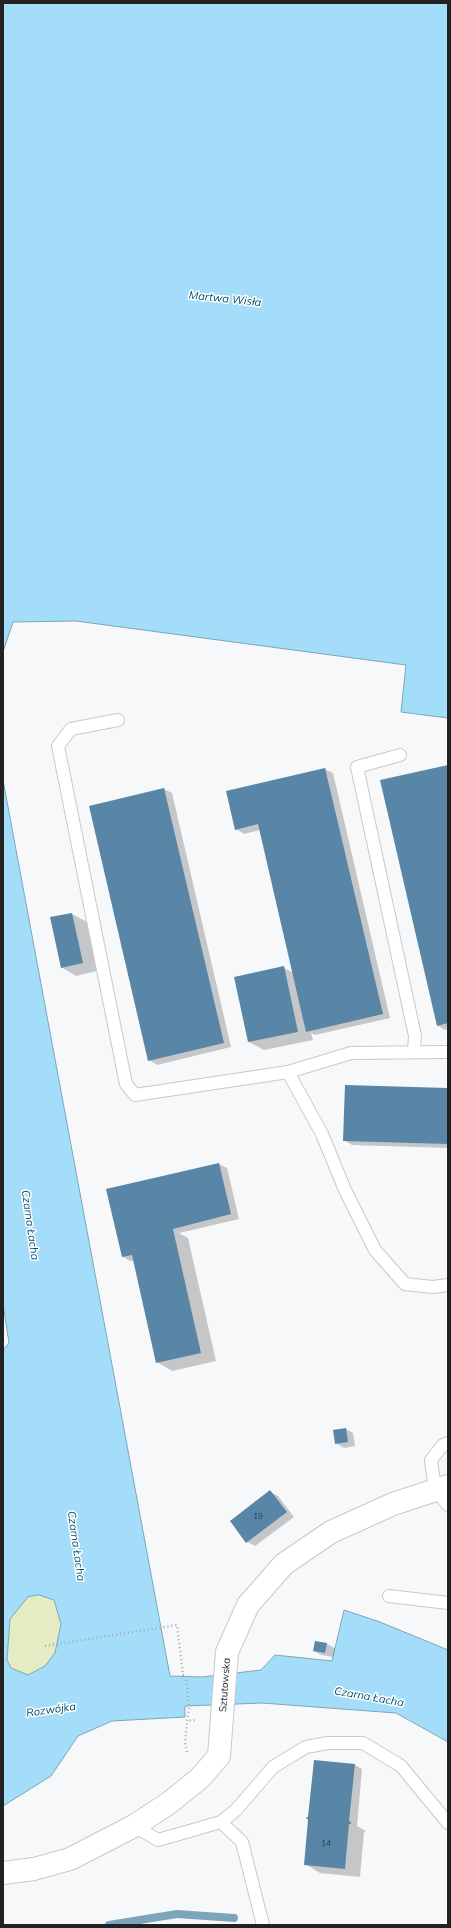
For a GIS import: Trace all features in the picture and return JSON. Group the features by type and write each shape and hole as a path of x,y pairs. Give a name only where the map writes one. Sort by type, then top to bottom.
{"street":[{"name":"Sztutowska","path":"3,1873 34,1869 70,1859 134,1826 169,1803 200,1778 219,1756 227,1652 248,1605 284,1564 335,1530 393,1504 444,1494"}],"lane":[{"path":"118,720 71,728 58,746 126,1084 135,1095 288,1072 350,1053 448,1052"},
{"path":"400,755 357,767 416,1036 414,1052"},
{"path":"288,1072 322,1134 345,1190 375,1250 405,1284 434,1287 448,1285"},
{"path":"444,1494 431,1460 443,1445 448,1443"},
{"path":"389,1596 448,1603"},
{"path":"134,1826 158,1840 221,1822 236,1810 273,1767 306,1747 328,1743 363,1744 401,1766 448,1823"},
{"path":"221,1822 242,1842 263,1925"}],"path":[{"path":"45,1646 161,1627 177,1626 183,1675 186,1675 189,1708 188,1720 190,1721"}],"green space":[{"path":"39,1595 54,1600 61,1624 55,1653 45,1666 28,1675 11,1668 7,1660 10,1619 28,1597"}],"water":[{"name":"Martwa Wisła","path":"3,3 448,3 448,718 401,712 406,665 76,621 13,622 3,652"},
{"path":"3,780 170,1676 202,1677 261,1670 275,1655 332,1661 344,1610 380,1622 448,1650 448,1742 396,1713 262,1703 185,1706 185,1717 112,1721 78,1736 51,1776 3,1806 3,1350 9,1343 3,1304","holes":["39,1595 54,1600 61,1624 55,1653 45,1666 28,1675 11,1668 7,1660 10,1619 28,1597"]}],"building":[{"path":"448,765 448,1023 437,1026 380,780"},
{"path":"325,768 383,1014 306,1032 258,824 235,830 226,791"},
{"path":"164,788 224,1043 148,1061 89,806"},
{"path":"72,913 83,963 61,968 50,917"},
{"path":"284,966 298,1032 248,1042 234,977"},
{"path":"345,1085 448,1088 448,1144 343,1141"},
{"path":"219,1163 231,1214 173,1229 201,1353 156,1363 132,1255 122,1257 106,1189"},
{"path":"346,1428 348,1442 335,1444 333,1430"},
{"path":"270,1490 287,1512 246,1543 230,1521"},
{"path":"315,1641 327,1643 325,1653 313,1651"},
{"path":"314,1760 355,1764 349,1821 351,1824 349,1824 345,1869 304,1865 308,1820 306,1817 308,1817"}],"waterway":[{"path":"109,1925 177,1914 234,1918"}],"water label":[{"name":"Czarna Łacha","path":"30,1225"},
{"name":"Czarna Łacha","path":"76,1546"},
{"name":"Czarna Łacha","path":"369,1697"},
{"name":"Rozwójka","path":"51,1710"}]}
